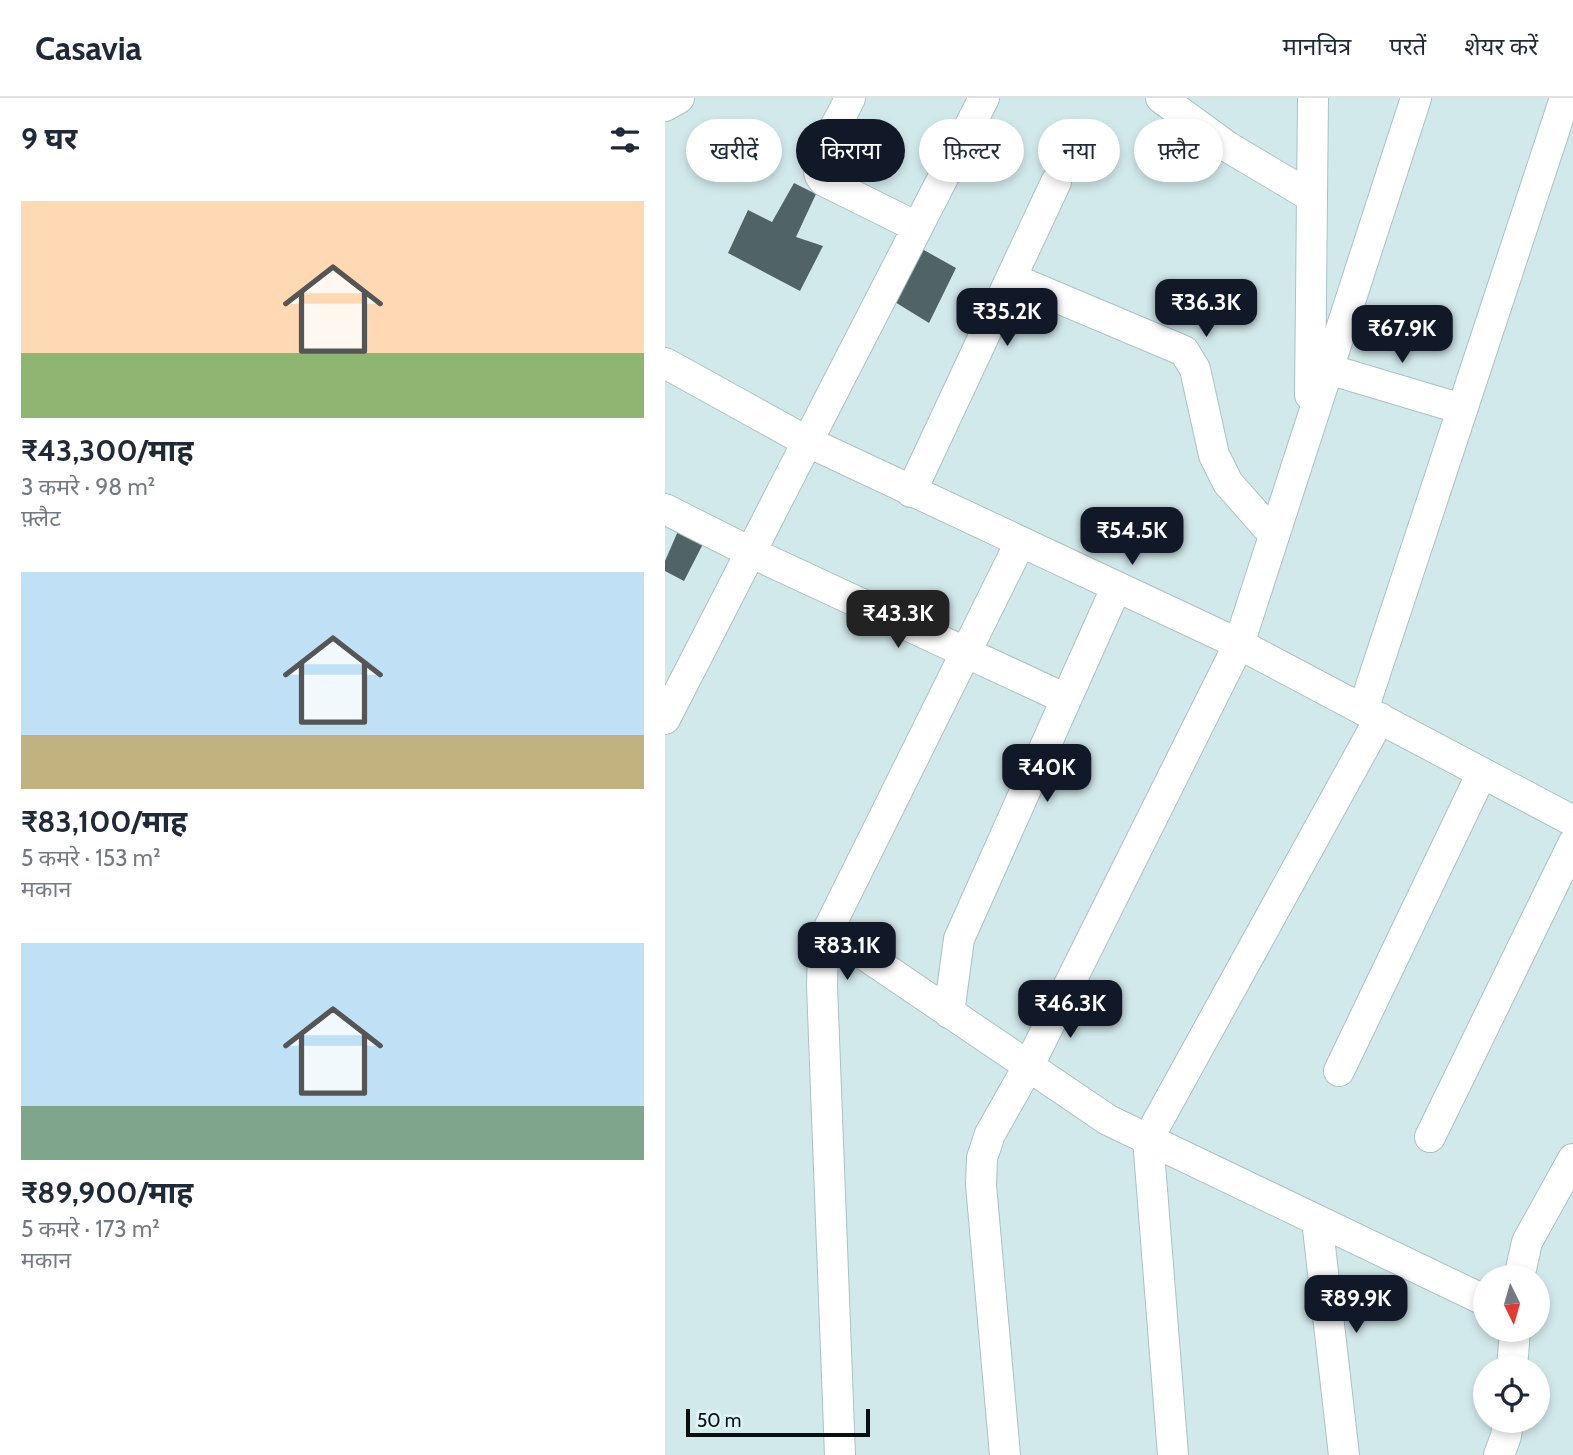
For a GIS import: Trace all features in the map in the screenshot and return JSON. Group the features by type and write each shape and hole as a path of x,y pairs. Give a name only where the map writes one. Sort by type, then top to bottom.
{"street":[{"path":"665,106 679,98"},
{"path":"850,98 818,167 819,176 824,181 917,227"},
{"path":"665,719 984,98"},
{"path":"1161,98 1228,147 1312,197"},
{"path":"1310,424 1313,98"},
{"path":"1005,1455 981,1185 982,1158 990,1134 1028,1067 1239,644 1416,98"},
{"path":"1173,1455 1148,1139 1371,714 1462,409 1565,98"},
{"path":"911,492 1056,182"},
{"path":"1011,278 1184,351 1195,369 1214,455 1228,483 1274,535"},
{"path":"665,363 806,441 1239,644 1573,821"},
{"path":"1328,369 1462,409"},
{"path":"665,509 752,554 1066,699"},
{"path":"840,1455 822,986 823,947 828,930 1020,543"},
{"path":"949,1013 959,939 1116,588"},
{"path":"1339,1071 1482,773"},
{"path":"1430,1137 1573,844"},
{"path":"828,930 1108,1120 1473,1295"},
{"path":"1523,1265 1527,1242 1573,1159"},
{"path":"1317,1220 1344,1455"},
{"path":"1499,1455 1506,1433"}],"building":[{"path":"794,183 816,194 796,237 823,246 800,291 728,253 748,210 772,222"},
{"path":"915,245 956,268 929,323 890,299"},
{"path":"678,531 703,544 684,581 665,571 665,561"}]}
